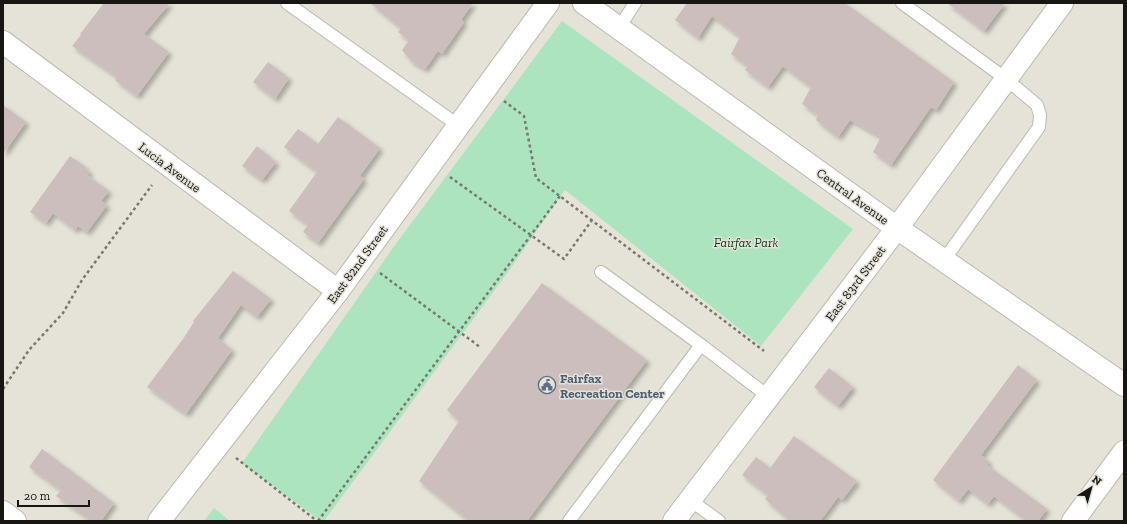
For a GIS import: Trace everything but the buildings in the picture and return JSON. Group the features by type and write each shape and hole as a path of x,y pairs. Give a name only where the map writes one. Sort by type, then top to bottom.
{"street":[{"name":"East 82nd Street","path":"159,521 338,291 548,3"},
{"name":"Central Avenue","path":"584,3 897,228 1124,385"},
{"name":"East 83rd Street","path":"674,521 897,228 1062,3"},
{"name":"Lucia Avenue","path":"3,42 338,291"},
{"path":"1073,521 1124,452"},
{"path":"3,512 15,521"}],"lane":[{"path":"287,3 459,126"},
{"path":"619,28 635,3"},
{"path":"902,3 1006,79 1037,105 1040,115 1039,127 944,260"},
{"path":"601,272 769,396"},
{"path":"568,521 701,345"},
{"path":"690,500 719,521"}],"path":[{"path":"501,99 524,116 536,178 764,350"},
{"path":"445,173 564,259 592,220"},
{"path":"3,389 28,350 63,313 82,280 152,185"},
{"path":"232,455 318,521 560,196"},
{"path":"379,273 480,347"}],"green space":[{"name":"Fairfax Park","path":"562,21 853,229 761,346 565,190 508,272 324,521 321,521 242,463 395,245"},
{"path":"214,508 230,521 204,521"}],"place":[{"name":"Fairfax Recreation Center","path":"547,385"}]}
